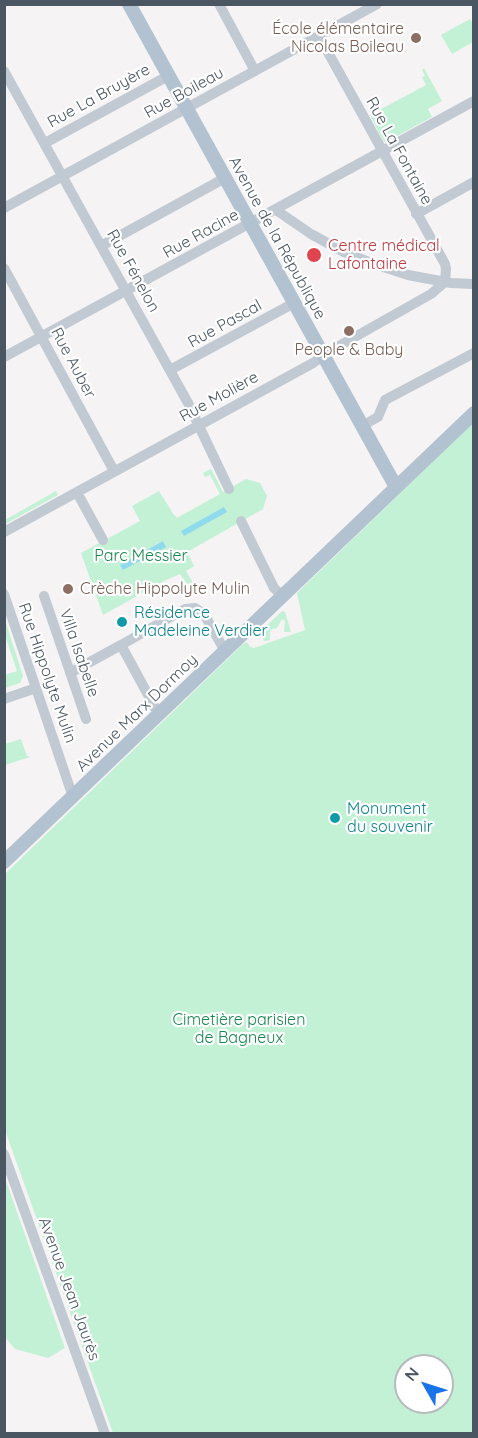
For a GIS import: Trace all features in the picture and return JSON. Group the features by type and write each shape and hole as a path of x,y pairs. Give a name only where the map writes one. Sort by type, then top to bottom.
{"main road":[{"name":"Avenue de la République","path":"129,4 396,487"},
{"name":"Avenue Marx Dormoy","path":"4,862 474,413"}],"street":[{"path":"219,4 255,70"},
{"name":"Rue Boileau","path":"4,208 377,4"},
{"name":"Rue La Fontaine","path":"319,36 445,264 447,269 445,282"},
{"name":"Rue Fénelon","path":"4,71 170,370 229,489"},
{"name":"Rue La Bruyère","path":"45,143 168,76"},
{"name":"Rue Racine","path":"4,357 474,101"},
{"path":"101,246 225,178"},
{"path":"416,214 474,182"},
{"path":"276,210 310,234 352,256 400,273 445,282 474,284"},
{"name":"Rue Auber","path":"4,268 114,471"},
{"name":"Rue Molière","path":"4,532 323,356 431,294 445,282"},
{"name":"Rue Pascal","path":"170,370 294,303"},
{"path":"362,426 378,417 385,400 474,353"},
{"path":"80,498 104,540"},
{"path":"241,521 274,588 282,596"},
{"name":"Rue Hippolyte Mulin","path":"4,594 74,796"},
{"name":"Villa Isabelle","path":"44,596 86,719"},
{"path":"70,673 185,609 195,608 204,614 225,651"},
{"path":"121,645 159,715"},
{"path":"4,699 36,688"},
{"name":"Avenue Jean Jaurès","path":"4,1154 105,1434"}],"green space":[{"path":"470,19 473,24 473,42 452,54 441,35"},
{"path":"424,68 442,101 428,109 432,117 386,142 383,141 370,115 426,85 422,77 425,76 422,70"},
{"name":"Cimetière parisien de Bagneux","path":"473,423 473,1433 113,1433 5,1130 5,874 243,644 247,642 250,647 254,648 305,630 297,593"},
{"name":"Parc Messier","path":"211,469 223,492 246,479 260,483 267,496 263,509 187,552 194,566 186,571 193,583 188,586 180,574 103,615 81,553 140,521 132,506 159,491 177,517 175,519 220,494 210,475 205,477 203,473"},
{"path":"56,491 58,495 5,524 5,520"},
{"path":"282,611 285,612 291,632 284,632 285,621 282,619 277,628 270,630 270,640 264,641 260,632"},
{"path":"5,620 23,676 20,683 5,688 5,675 17,671 5,635"},
{"path":"21,739 27,756 30,757 5,765 5,744"},
{"path":"5,1178 65,1348 48,1358 15,1349 5,1337"}],"water":[{"path":"224,507 227,512 184,536 181,531"},
{"path":"163,541 166,547 123,570 120,565"}],"place":[{"name":"École élémentaire Nicolas Boileau","path":"416,38"},
{"name":"Centre médical Lafontaine","path":"314,255"},
{"name":"People & Baby","path":"349,331"},
{"name":"Crèche Hippolyte Mulin","path":"68,589"},
{"name":"Résidence Madeleine Verdier","path":"122,622"},
{"name":"Monument du souvenir","path":"335,818"}]}
